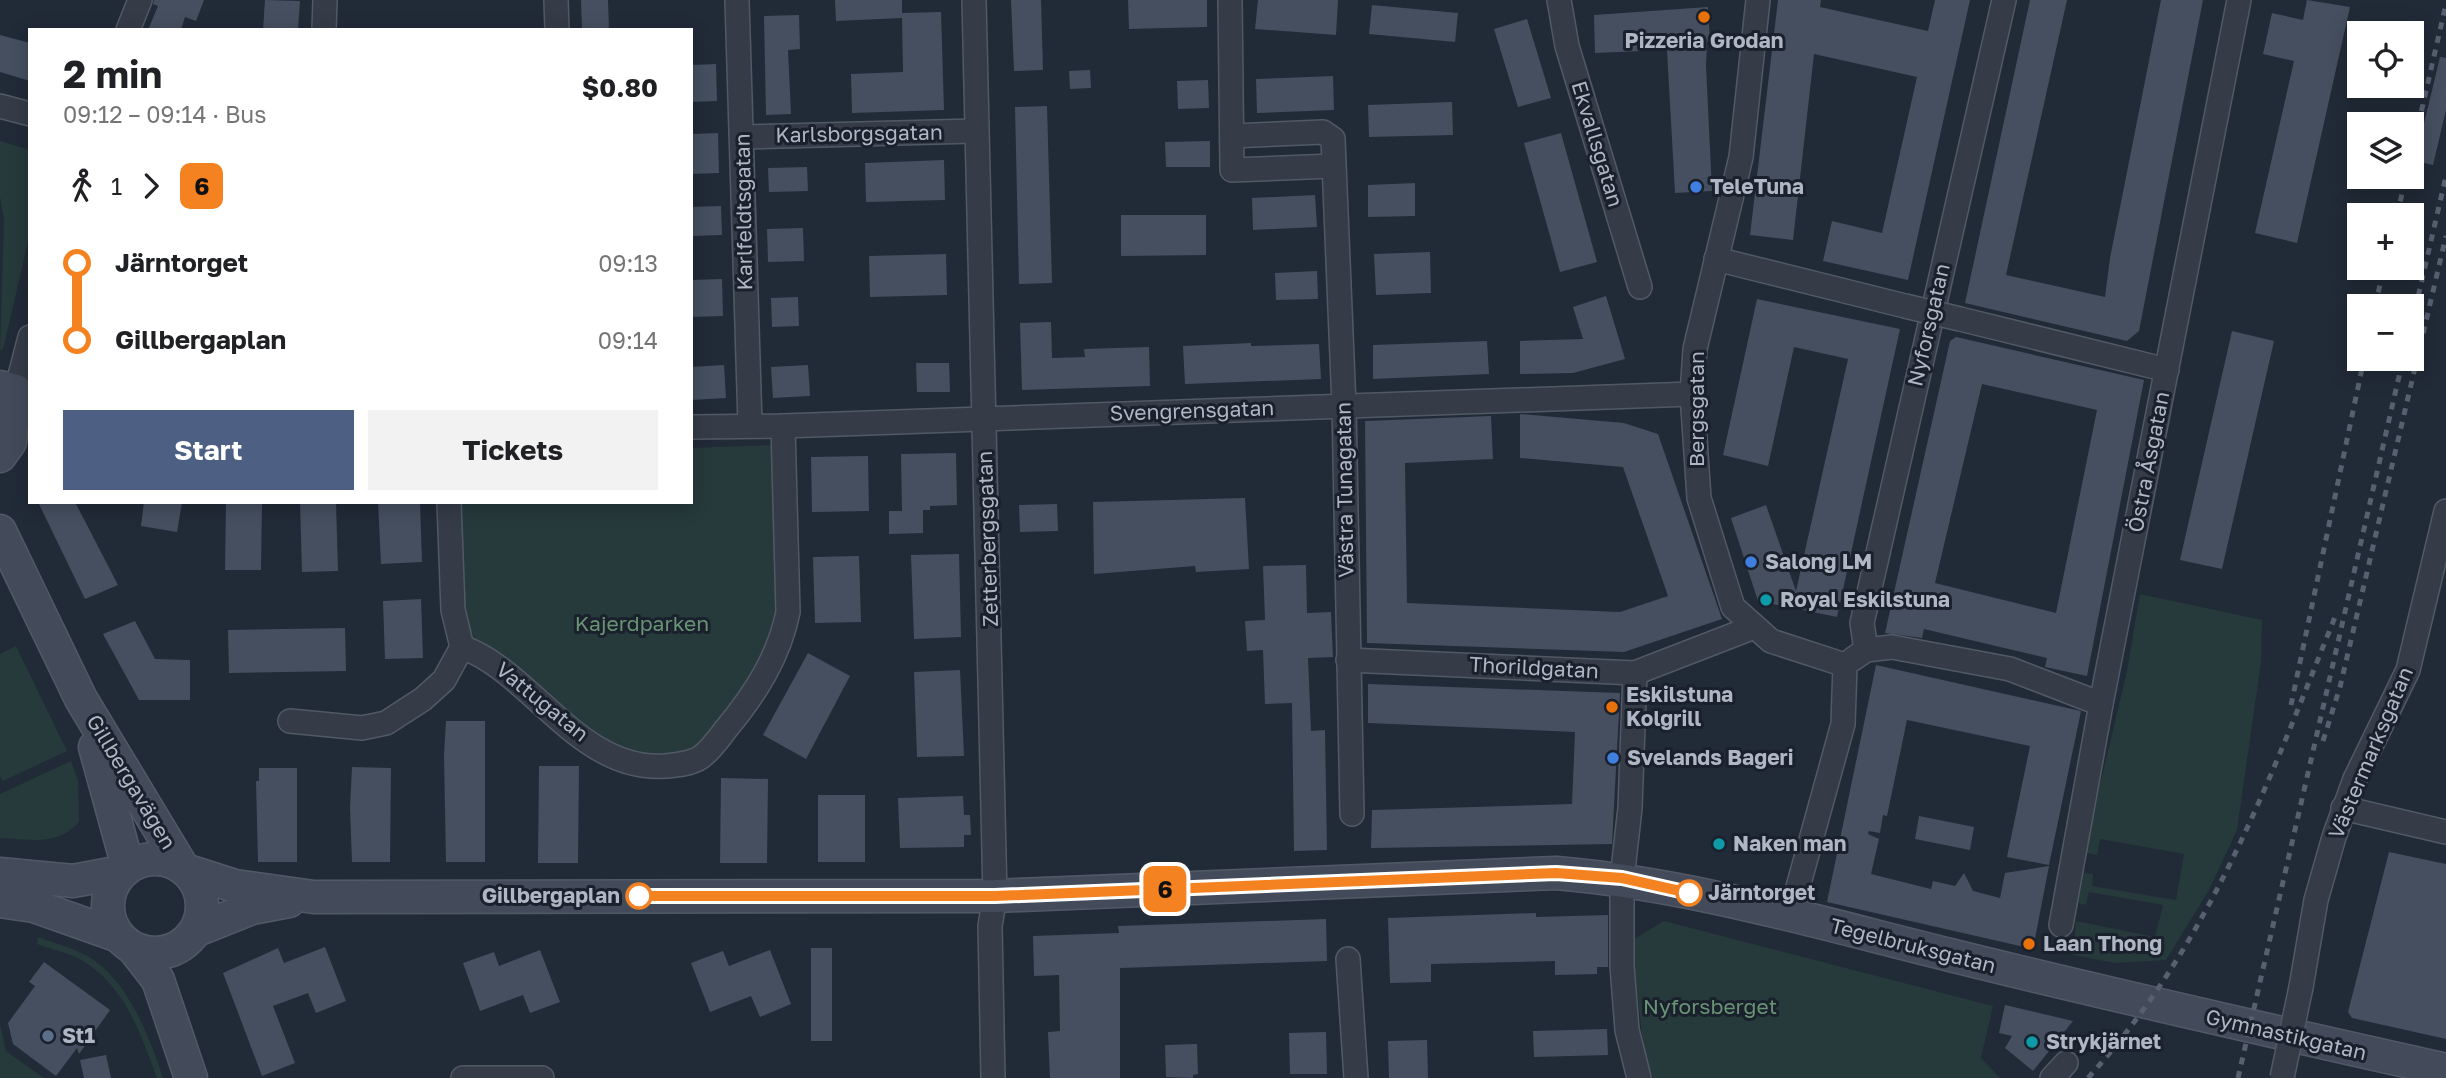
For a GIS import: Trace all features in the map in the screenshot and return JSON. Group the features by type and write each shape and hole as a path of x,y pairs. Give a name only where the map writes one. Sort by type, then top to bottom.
{"street":[{"path":"129,28 140,0"},
{"path":"324,28 325,0"},
{"path":"556,0 557,28"},
{"name":"Karlfeldtsgatan","path":"737,0 750,424"},
{"name":"Zetterbergsgatan","path":"974,0 995,896 990,926 993,1078"},
{"path":"1230,0 1232,170 1333,166"},
{"name":"Ekvallsgatan","path":"1559,0 1567,46 1640,287"},
{"name":"Bergsgatan","path":"1758,0 1741,157 1695,349 1692,394 1699,498 1733,607 1771,641 1845,665"},
{"name":"Nyforsgatan","path":"1866,650 1862,623 2004,0"},
{"name":"Östra Åsgatan","path":"2061,925 2101,704 2239,0"},
{"path":"0,106 28,113"},
{"name":"Karlsborgsgatan","path":"742,137 975,131"},
{"name":"Västra Tunagatan","path":"1232,136 1323,132 1333,138 1344,406 1352,814"},
{"path":"1716,259 2167,370"},
{"path":"0,484 2,454 12,428 15,391 28,344"},
{"name":"Svengrensgatan","path":"693,427 1692,394"},
{"name":"Vattugatan","path":"462,647 484,655 575,733 615,756 657,767 682,765 701,757 743,708 775,657 784,635 788,612 783,426"},
{"path":"290,721 362,728 386,723 423,699 444,680 462,647 453,610 449,504"},
{"name":"Västermarksgatan","path":"2283,1078 2316,900 2343,808 2408,670 2446,511"},
{"name":"Gillbergavägen","path":"1,527 80,699 186,869"},
{"name":"Thorildgatan","path":"1348,660 1635,673 1754,627"},
{"path":"1790,916 1843,724 1845,665 1866,650 1892,647 2010,669 2101,704"},
{"path":"1635,673 1630,807 1622,878 1622,966 1626,1030 1639,1078"},
{"name":"Gillbergavägen","path":"80,699 120,830 125,869"},
{"path":"2343,808 2446,832"},
{"path":"0,874 73,881 154,859 186,869 198,882 202,899 187,939 177,980 199,1078"},
{"path":"125,869 112,883 109,915 125,942 158,980 191,1078"},
{"name":"Tegelbruksgatan","path":"186,869 235,886 314,897 995,896 1556,873 1622,878 1790,916 2127,999"},
{"name":"Tegelbruksgatan","path":"187,939 252,908 314,897"},
{"path":"0,901 71,917 125,942 163,953 187,939"},
{"path":"1348,959 1356,1078"},
{"name":"Gymnastikgatan","path":"2127,999 2446,1070"},
{"path":"463,1078 542,1078"}],"green space":[{"path":"0,141 28,149 28,243 3,349 0,351 4,220 0,197"},
{"name":"Kajerdparken","path":"774,445 780,608 763,659 735,707 693,753 671,762 626,757 581,734 474,637 459,610 456,504 693,504 693,448"},
{"path":"2140,594 2262,620 2261,662 2237,830 2209,890 2166,960 2115,963 2073,955 2076,921 2155,937 2163,905 2089,892 2086,905 2078,903 2084,873 2093,874 2092,886 2176,900 2184,854 2100,839 2097,855 2084,852 2127,671"},
{"path":"16,646 67,751 3,781 0,776 0,654"},
{"path":"71,761 78,780 79,822 61,835 43,840 0,838 0,794"},
{"name":"Nyforsberget","path":"1664,921 1993,1006 1981,1058 2000,1078 1653,1078 1644,1051 1631,941"},
{"path":"38,937 89,957 115,980 136,1011 163,1078 157,1078 130,1013 110,984 98,971 78,958 37,944"},
{"path":"0,1024 6,1051 44,1078 0,1078"}],"building":[{"path":"154,0 204,0 196,21 185,17 182,28 149,28 158,6 153,4"},
{"path":"265,0 300,1 298,28 263,28"},
{"path":"581,0 608,0 609,28 582,28"},
{"path":"835,0 902,0 902,13 941,12 944,110 852,113 851,74 903,72 902,18 836,21"},
{"path":"1011,0 1041,0 1043,70 1014,71"},
{"path":"1128,0 1207,0 1207,27 1129,29"},
{"path":"1258,0 1338,0 1336,35 1255,29"},
{"path":"1778,0 1821,0 1820,7 1928,31 1935,0 1970,0 1908,280 1823,261 1832,221 1882,233 1917,77 1814,54 1793,240 1750,235"},
{"path":"2030,0 2067,0 2006,275 2105,297 2110,258 2161,0 2203,0 2139,331 2127,341 1965,303"},
{"path":"2307,0 2350,7 2297,243 2255,233 2294,61 2263,54 2272,13 2303,20"},
{"path":"1372,5 1458,13 1455,42 1369,34"},
{"path":"1708,7 1710,42 1707,42 1706,66 1712,191 1675,193 1667,50 1595,53 1594,15"},
{"path":"799,15 800,49 788,50 791,114 766,115 764,16"},
{"path":"1527,19 1551,98 1518,107 1494,29"},
{"path":"0,35 28,42 28,80 0,72"},
{"path":"2440,57 2446,58 2446,110 2433,165 2424,163 2424,124"},
{"path":"716,64 717,101 693,102 693,65"},
{"path":"1090,70 1091,88 1070,89 1069,71"},
{"path":"1333,76 1334,110 1257,113 1256,79"},
{"path":"1208,80 1209,108 1178,109 1177,81"},
{"path":"1452,102 1453,135 1369,137 1368,105"},
{"path":"1047,106 1052,283 1019,284 1015,107"},
{"path":"718,133 719,173 693,174 693,134"},
{"path":"1561,133 1597,262 1560,272 1524,143"},
{"path":"1210,141 1210,167 1166,167 1165,142"},
{"path":"944,160 945,200 866,202 865,163"},
{"path":"807,167 808,191 769,192 768,168"},
{"path":"1415,183 1415,216 1368,217 1368,185"},
{"path":"1315,195 1317,227 1253,230 1252,198"},
{"path":"721,206 722,235 693,236 693,207"},
{"path":"1121,215 1206,215 1206,255 1121,256"},
{"path":"803,228 804,261 768,262 767,229"},
{"path":"1430,252 1431,293 1376,295 1374,254"},
{"path":"946,254 947,295 870,297 869,256"},
{"path":"1317,271 1318,299 1276,300 1275,273"},
{"path":"722,279 723,316 693,317 693,280"},
{"path":"1606,296 1625,359 1573,373 1520,374 1520,341 1583,339 1573,307"},
{"path":"798,297 799,326 772,327 771,298"},
{"path":"1757,299 1900,329 1837,617 1758,601 1731,518 1766,505 1796,591 1848,359 1794,347 1768,466 1723,455"},
{"path":"1051,322 1052,358 1085,357 1084,349 1149,347 1150,386 1022,390 1020,323"},
{"path":"2232,331 2274,341 2222,569 2180,560"},
{"path":"1956,337 2144,380 2087,676 2045,667 2047,658 1924,629 1922,638 1885,633 1950,341","holes":["1982,384 2097,410 2056,613 1935,583"]},
{"path":"1487,341 1489,374 1373,379 1373,345"},
{"path":"1251,343 1251,346 1319,344 1321,379 1185,384 1183,346"},
{"path":"916,363 949,363 950,392 917,392"},
{"path":"724,365 726,398 693,400 693,367"},
{"path":"808,365 810,396 773,398 771,367"},
{"path":"1520,414 1624,423 1658,434 1722,619 1624,652 1367,643 1365,421 1491,416 1493,459 1405,463 1407,603 1620,612 1668,596 1623,467 1520,458"},
{"path":"956,453 957,505 930,506 930,510 923,510 923,533 889,534 889,511 902,511 901,454"},
{"path":"868,456 869,511 812,512 811,457"},
{"path":"1245,498 1249,569 1196,572 1195,566 1094,574 1093,502"},
{"path":"39,504 76,504 118,585 85,599"},
{"path":"144,504 182,504 177,532 141,526"},
{"path":"226,504 262,504 261,570 225,570"},
{"path":"300,504 336,504 338,571 302,572"},
{"path":"378,504 420,504 422,562 381,564"},
{"path":"1057,504 1058,531 1020,532 1019,505"},
{"path":"959,554 961,637 914,639 911,555"},
{"path":"859,556 861,622 815,623 813,557"},
{"path":"1306,565 1307,613 1331,612 1333,657 1308,658 1311,731 1325,730 1327,850 1294,851 1292,703 1265,704 1263,650 1247,651 1245,621 1265,620 1263,566"},
{"path":"421,599 423,658 385,659 383,601"},
{"path":"135,621 155,659 190,660 190,700 139,700 103,634"},
{"path":"345,628 346,671 229,673 228,630"},
{"path":"808,653 850,676 806,759 763,735"},
{"path":"1876,665 2081,711 2049,865 2007,857 2030,746 1907,720 1887,816 1883,815 1880,833 1869,831 1868,834 1879,839 1871,874 1931,889 1933,881 1955,886 1964,873 1973,891 2000,898 2005,873 2049,866 2033,949 1827,902"},
{"path":"960,670 964,756 917,757 914,672"},
{"path":"1368,684 1620,693 1612,844 1371,848 1372,810 1572,804 1575,732 1368,723"},
{"path":"446,721 485,721 485,862 446,862"},
{"path":"539,766 579,766 578,863 538,863"},
{"path":"352,767 391,768 390,862 352,862"},
{"path":"259,768 297,768 297,862 258,862 256,781 259,781"},
{"path":"721,778 768,779 767,863 720,863"},
{"path":"818,795 865,795 865,862 818,862"},
{"path":"963,796 964,815 970,815 971,835 964,835 964,847 900,848 898,798"},
{"path":"1919,816 1974,827 1970,850 1915,839"},
{"path":"2389,852 2446,864 2446,1039 2352,1018 2348,1012"},
{"path":"1536,913 1536,917 1608,915 1608,967 1597,967 1597,974 1555,975 1555,961 1431,964 1431,982 1390,983 1388,918"},
{"path":"1326,919 1327,961 1120,968 1120,1078 1050,1078 1048,1032 1060,1031 1059,975 1034,976 1033,936 1119,933 1118,926"},
{"path":"325,947 346,1001 316,1013 308,993 273,1006 295,1063 262,1076 223,973 278,948 284,963"},
{"path":"811,948 832,948 832,1041 811,1041"},
{"path":"540,950 560,1002 530,1013 523,995 480,1011 463,963 494,952 499,966"},
{"path":"770,950 791,1004 760,1017 751,996 710,1012 691,963 723,951 729,966"},
{"path":"44,962 110,1010 79,1054 77,1048 56,1076 13,1044 8,1023 35,986 29,982"},
{"name":"Strykjärnet","path":"2005,1005 2073,1021 2033,1071 2005,1048 2012,1036 1999,1033"},
{"path":"1607,1029 1608,1055 1534,1057 1533,1031"},
{"path":"1326,1032 1327,1074 1290,1074 1289,1033"},
{"path":"1427,1040 1428,1078 1389,1078 1388,1041"},
{"path":"1197,1044 1198,1074 1193,1075 1193,1078 1166,1077 1165,1045"},
{"path":"106,1055 111,1078 84,1078 80,1060"}],"railway":[{"path":"2421,112 2446,4"},
{"path":"2419,294 2446,176"},
{"path":"2400,203 2403,189"},
{"path":"2323,741 2340,687 2446,236"},
{"path":"2378,294 2381,280"},
{"path":"2291,705 2361,371"},
{"path":"2238,1078 2400,371"},
{"path":"2088,1078 2131,1026 2169,972 2203,916 2260,800 2335,617"}],"bus line":[{"name":"6","path":"639,896 995,896 1556,873 1622,878 1689,893"}],"place":[{"name":"Pizzeria Grodan","path":"1704,17"},
{"name":"TeleTuna","path":"1696,187"},
{"name":"Salong LM","path":"1751,562"},
{"name":"Royal Eskilstuna","path":"1766,600"},
{"name":"Eskilstuna Kolgrill","path":"1612,707"},
{"name":"Svelands Bageri","path":"1613,758"},
{"name":"Naken man","path":"1719,844"},
{"name":"Järntorget","path":"1689,893"},
{"name":"Gillbergaplan","path":"639,896"},
{"name":"Laan Thong","path":"2029,944"},
{"name":"St1","path":"48,1036"},
{"name":"Strykjärnet","path":"2032,1042"}]}
